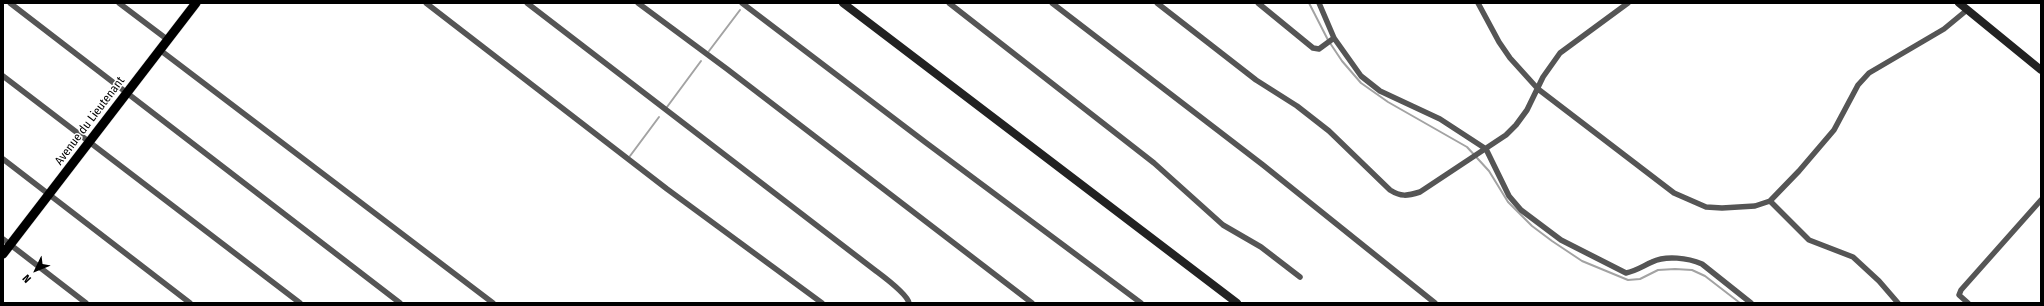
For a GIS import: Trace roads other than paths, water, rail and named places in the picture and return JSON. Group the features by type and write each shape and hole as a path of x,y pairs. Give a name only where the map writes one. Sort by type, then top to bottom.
{"main road":[{"name":"Avenue du Lieutenant","path":"3,254 7,242 50,195 196,3"}],"street":[{"path":"10,3 400,303"},
{"path":"119,3 168,40"},
{"path":"426,3 667,189 822,303"},
{"path":"527,3 876,271 902,293 909,303"},
{"path":"638,3 727,69 1032,303"},
{"path":"742,3 1141,303"},
{"path":"843,3 1237,303"},
{"path":"949,3 1154,163 1223,225 1261,247 1300,277"},
{"path":"1052,3 1263,165 1435,303"},
{"path":"1157,3 1256,80 1297,106 1329,131 1390,190 1400,196 1410,196 1420,192 1479,154 1516,125 1538,89 1546,71 1560,53 1628,3"},
{"path":"1258,3 1313,48 1319,49 1334,38"},
{"path":"1318,3 1334,38 1361,76 1380,91 1440,119 1486,149 1509,196 1521,210 1561,240 1626,273 1636,272 1657,260 1678,258 1693,260 1702,264 1751,303"},
{"path":"1478,3 1499,42 1515,64 1538,89 1660,182 1693,202 1706,207 1722,208 1755,206 1770,201 1799,171 1834,130 1858,85 1869,73 1944,29 1967,10"},
{"path":"1958,3 2041,70"},
{"path":"160,50 493,303"},
{"path":"3,76 300,303"},
{"path":"3,159 190,303"},
{"path":"1968,303 1959,295 1961,290 2041,200"},
{"path":"1770,201 1809,240 1853,257 1879,281 1898,303"},
{"path":"7,242 86,303"}],"waterway":[{"path":"1309,3 1328,40 1342,61 1361,83 1388,102 1467,147 1489,171 1508,202 1532,226 1552,241 1582,261 1628,280 1640,279 1658,270 1692,270 1705,276 1740,303"},
{"path":"709,51 740,10"},
{"path":"667,107 701,61"},
{"path":"630,156 659,117"}]}
